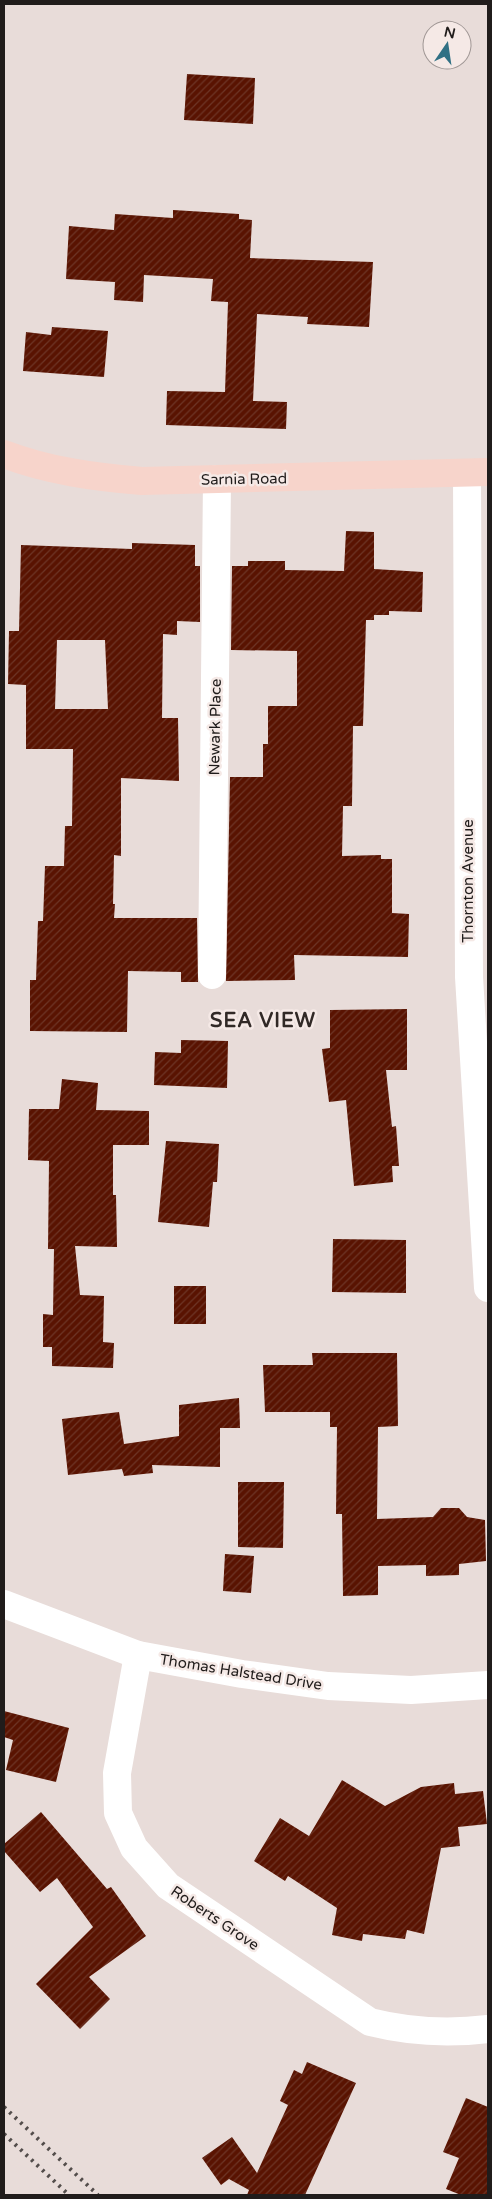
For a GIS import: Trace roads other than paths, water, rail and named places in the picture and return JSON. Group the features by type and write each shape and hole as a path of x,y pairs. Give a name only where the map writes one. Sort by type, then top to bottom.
{"main road":[{"name":"Sarnia Road","path":"4,454 36,466 87,476 142,481 478,472"}],"street":[{"name":"Thornton Avenue","path":"478,472 469,977 488,1288"},
{"name":"Newark Place","path":"212,975 217,479"},
{"name":"Thomas Halstead Drive","path":"4,1604 138,1655 242,1674 328,1686 411,1690 488,1685"},
{"name":"Roberts Grove","path":"138,1655 117,1773 118,1813 134,1848 168,1886 370,2022 400,2030 432,2033 488,2029"}],"railway":[{"path":"4,2107 98,2195"},
{"path":"4,2134 69,2195"}],"district":[{"name":"SEA VIEW","path":"263,1020"}]}
